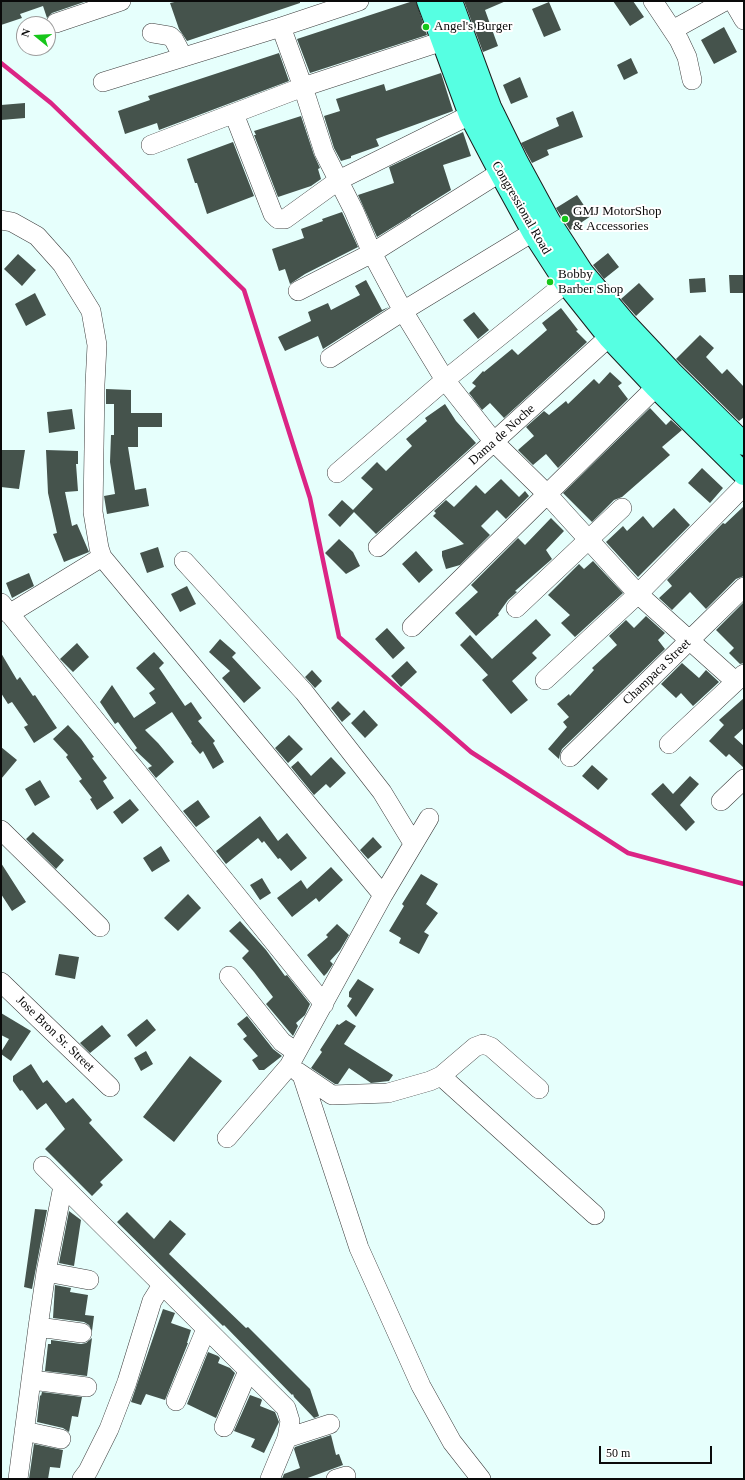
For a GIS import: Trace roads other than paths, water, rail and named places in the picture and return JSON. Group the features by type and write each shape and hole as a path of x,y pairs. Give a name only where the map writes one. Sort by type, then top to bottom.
{"main road":[{"name":"Congressional Road","path":"428,1 470,115 549,221 582,272 625,323 671,372 744,444"},
{"name":"Congressional Road","path":"451,1 490,107 508,167 533,232 566,283 609,338 744,474"}],"street":[{"path":"56,23 121,1"},
{"path":"103,82 281,27 359,1"},
{"path":"653,1 679,40 687,57 692,80"},
{"path":"673,31 678,26 725,1"},
{"path":"733,1 744,20"},
{"path":"281,27 303,87 324,152 402,311 445,380 494,442 547,494 638,594 690,640 740,678 669,744"},
{"path":"152,33 170,36 174,40 183,57"},
{"path":"151,145 303,87 443,41"},
{"path":"234,114 273,214 278,219 285,219 339,180 470,115"},
{"path":"298,291 372,252 508,167"},
{"path":"1,220 12,222 37,236 62,264 91,311 97,345 95,384 94,512 99,548 102,557 383,894"},
{"path":"330,358 402,311 533,232"},
{"path":"337,473 445,380 566,283"},
{"name":"Dama de Noche","path":"378,546 625,323"},
{"path":"412,627 656,387"},
{"path":"545,680 638,594 744,486"},
{"path":"516,608 622,508"},
{"path":"102,557 5,609 324,1004"},
{"path":"184,561 304,692 382,792 413,843"},
{"name":"Champaca Street","path":"570,757 744,587"},
{"path":"721,801 744,779"},
{"path":"227,1138 295,1064 324,1004 383,894 429,818"},
{"path":"1,830 100,927"},
{"path":"229,976 282,1042 295,1064 362,1255 420,1386 452,1442 481,1479"},
{"name":"Jose Bron Sr. Street","path":"1,982 110,1087"},
{"path":"295,1064 332,1095 388,1093 430,1081 441,1076 475,1047 483,1044 490,1047 539,1089"},
{"path":"441,1076 595,1215"},
{"path":"42,1166 286,1408 290,1421 287,1438 270,1479"},
{"path":"18,1479 46,1272 63,1186"},
{"path":"46,1272 89,1280"},
{"path":"82,1479 88,1471 109,1429 127,1382 152,1301 162,1285"},
{"path":"38,1326 82,1333"},
{"path":"176,1401 206,1329"},
{"path":"224,1427 248,1371"},
{"path":"32,1380 87,1387"},
{"path":"287,1438 330,1424"},
{"path":"24,1431 61,1439"}],"waterway":[{"path":"1,63 51,103 244,290 310,498 339,637 471,752 628,853 744,884"}],"place":[{"name":"Angel's Burger","path":"426,27"},
{"name":"GMJ MotorShop & Accessories","path":"565,219"},
{"name":"Bobby Barber Shop","path":"550,282"}]}
